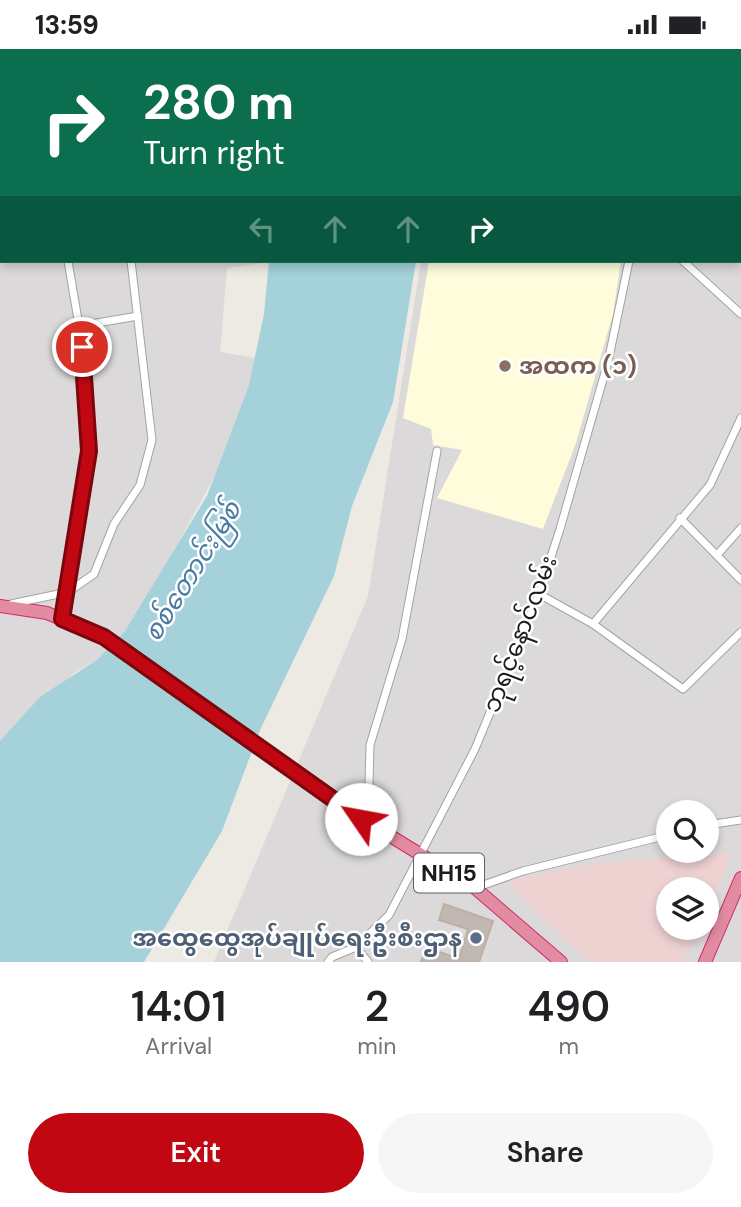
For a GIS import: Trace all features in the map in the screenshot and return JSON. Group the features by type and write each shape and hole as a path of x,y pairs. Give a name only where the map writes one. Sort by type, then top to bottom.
{"highway":[{"name":"NH15","path":"0,606 47,613 104,637 327,797 475,888 561,962"},
{"path":"705,962 741,878"}],"street":[{"path":"62,619 89,451 86,367 68,263"},
{"path":"0,606 68,592 94,574 114,524 140,485 152,440 131,263"},
{"name":"ဘုရင့်နောင်လမ်း","path":"328,962 331,957 356,947 389,915 475,749 539,594 608,362 629,263"},
{"path":"685,263 741,314"},
{"path":"79,326 138,316"},
{"path":"593,624 710,485 741,418"},
{"path":"378,830 369,783 370,745 402,639 437,451"},
{"path":"680,518 741,580"},
{"path":"717,555 741,528"},
{"path":"539,594 593,624 683,689 741,632"},
{"path":"719,823 741,820"},
{"path":"475,888 523,871 656,838"},
{"path":"356,947 368,962"}],"shaded area":[{"path":"0,263 262,263 227,268 220,352 255,358 249,385 215,475 152,591 125,631 98,659 75,672 0,743"},
{"path":"421,263 741,263 741,962 214,962 368,596"},
{"name":"အထက (၁)","path":"429,263 621,263 613,314 576,443 543,529 437,498 462,450 433,445 431,429 403,418"},
{"path":"732,853 719,883 719,877 656,877 656,940 693,940 683,962 590,962 510,887 515,879 595,863 656,859 656,863 719,863 719,854"}],"water":[{"name":"စစ်တောင်းမြစ်","path":"269,263 416,263 393,402 352,506 334,576 260,730 222,831 144,962 0,962 0,741 40,697 98,659 125,631 207,496 249,385 264,314"}],"building":[{"name":"အထွေထွေအုပ်ချုပ်ရေးဦးစီးဌာန","path":"444,904 493,921 479,962 421,962 426,947 459,959 468,929 439,920"}],"place":[{"name":"အထက (၁)","path":"505,366"},
{"name":"အထွေထွေအုပ်ချုပ်ရေးဦးစီးဌာန","path":"476,938"}],"route":[{"path":"82,347 86,367 89,451 79,528 62,619 104,637 361,819"}]}
